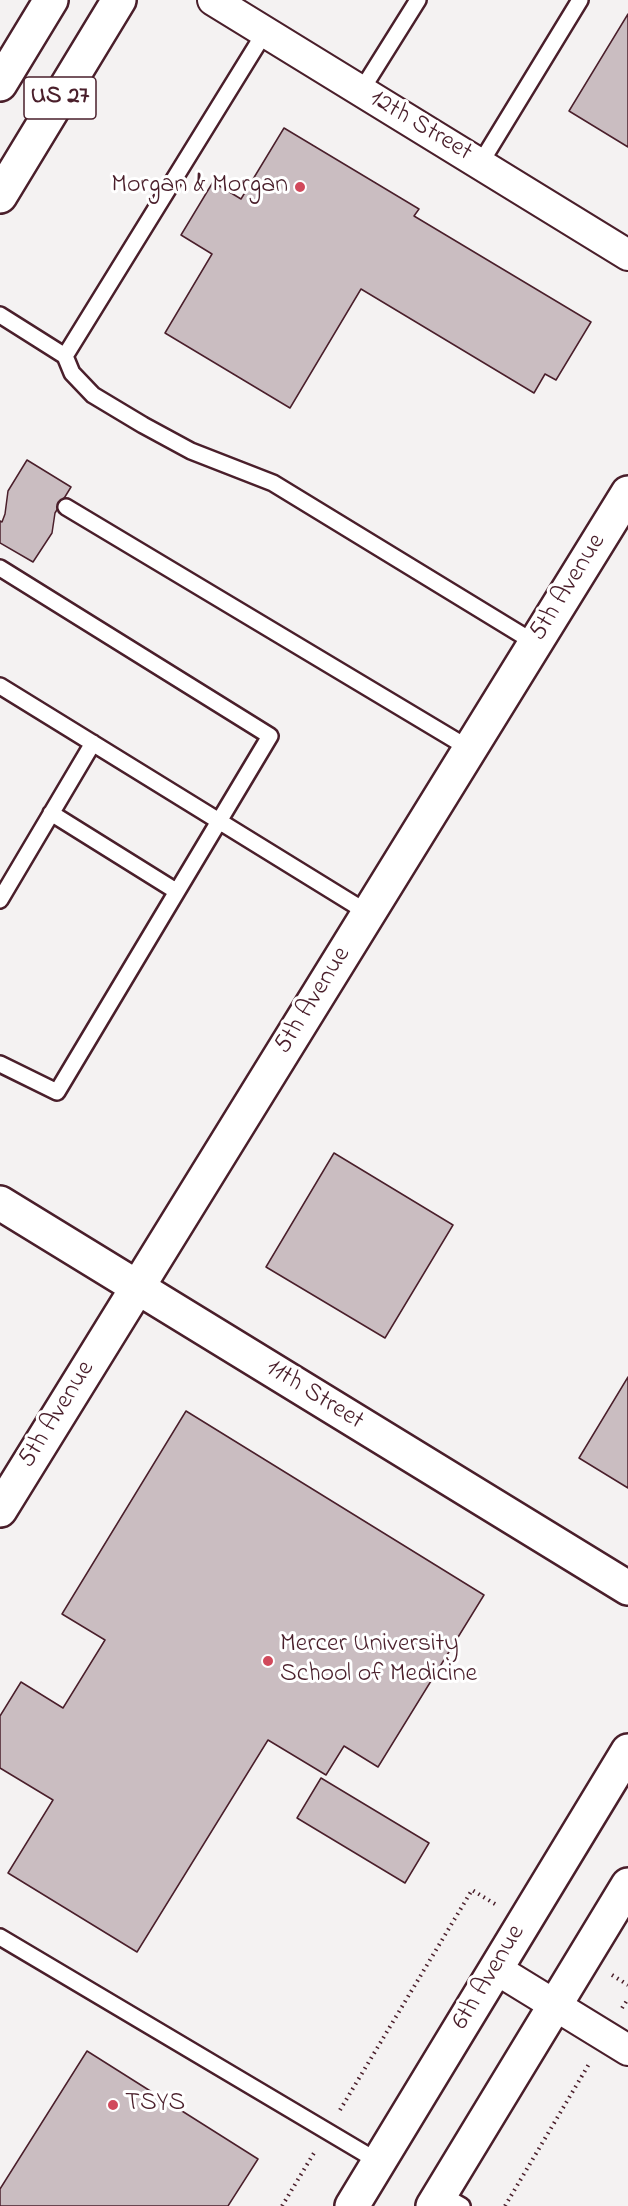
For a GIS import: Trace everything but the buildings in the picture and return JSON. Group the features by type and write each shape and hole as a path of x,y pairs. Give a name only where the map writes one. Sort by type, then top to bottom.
{"main road":[{"name":"US 27","path":"0,84 51,0"},
{"name":"US 27","path":"0,196 119,0"},
{"name":"5th Avenue","path":"0,1510 628,493"},
{"name":"11th Street","path":"0,1203 628,1588"},
{"name":"6th Avenue","path":"352,2206 628,1750"},
{"path":"445,2202 556,2005 628,1885"}],"street":[{"name":"12th Street","path":"213,0 628,255"},
{"path":"496,1969 617,2043"}],"lane":[{"path":"361,91 418,0"},
{"path":"480,164 580,0"},
{"path":"65,356 266,32"},
{"path":"0,315 65,356 72,373 93,395 191,451 273,483 535,643"},
{"path":"66,507 470,749"},
{"path":"0,568 270,736 57,1092 0,1064"},
{"path":"0,686 368,913"},
{"path":"0,900 93,743"},
{"path":"51,813 176,891"},
{"path":"0,1937 379,2162"}],"path":[{"path":"505,2206 617,2043 628,1999"}],"place":[{"name":"Morgan & Morgan","path":"300,187"},
{"name":"Mercer University School of Medicine","path":"268,1661"},
{"name":"TSYS","path":"113,2105"}]}
